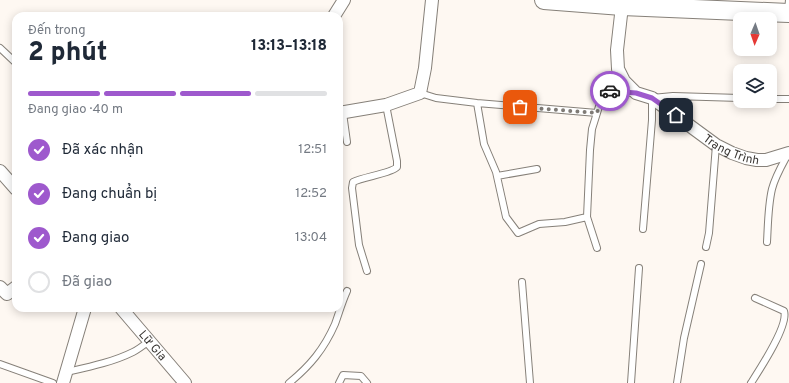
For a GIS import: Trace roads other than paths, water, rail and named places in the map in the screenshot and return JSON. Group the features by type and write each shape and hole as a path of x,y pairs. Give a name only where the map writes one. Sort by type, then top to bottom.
{"main road":[{"path":"544,0 622,6 691,5 757,9 789,9"}],"street":[{"path":"336,12 344,0"},
{"path":"343,113 386,105 420,93 424,75 432,0"},
{"path":"622,6 617,50 618,69 624,81 636,93"},
{"name":"Trạng Trình","path":"636,93 652,98 716,145 732,153 757,160 766,160 789,153"},
{"path":"0,171 12,184"},
{"path":"0,287 7,294 12,290"},
{"path":"65,377 84,312"},
{"name":"Lữ Gia","path":"124,312 185,383"}],"lane":[{"path":"0,48 12,59"},
{"path":"597,248 587,217 592,129 604,90 636,93"},
{"path":"420,93 436,98 477,103 597,113"},
{"path":"643,229 652,120 652,98 673,96 733,98"},
{"path":"777,99 789,99"},
{"path":"477,103 484,144 497,176 506,217 518,234 539,224 565,222 587,217"},
{"path":"367,271 359,245 352,188 353,182 359,179 392,171 397,167 386,105"},
{"path":"343,123 347,142"},
{"path":"706,247 709,233 716,145"},
{"path":"767,242 768,218 772,189 775,179 789,153"},
{"path":"497,176 538,169"},
{"path":"677,383 684,338 701,264"},
{"path":"631,383 639,268"},
{"path":"522,282 530,383"},
{"path":"343,301 347,291"},
{"path":"751,383 779,344 787,327 789,318 788,314 784,311 755,298"},
{"path":"289,383 307,368 325,343 339,312"},
{"path":"65,377 88,367 134,352 149,342"},
{"path":"0,364 53,383"},
{"path":"339,383 343,375 361,376 367,383"}]}
